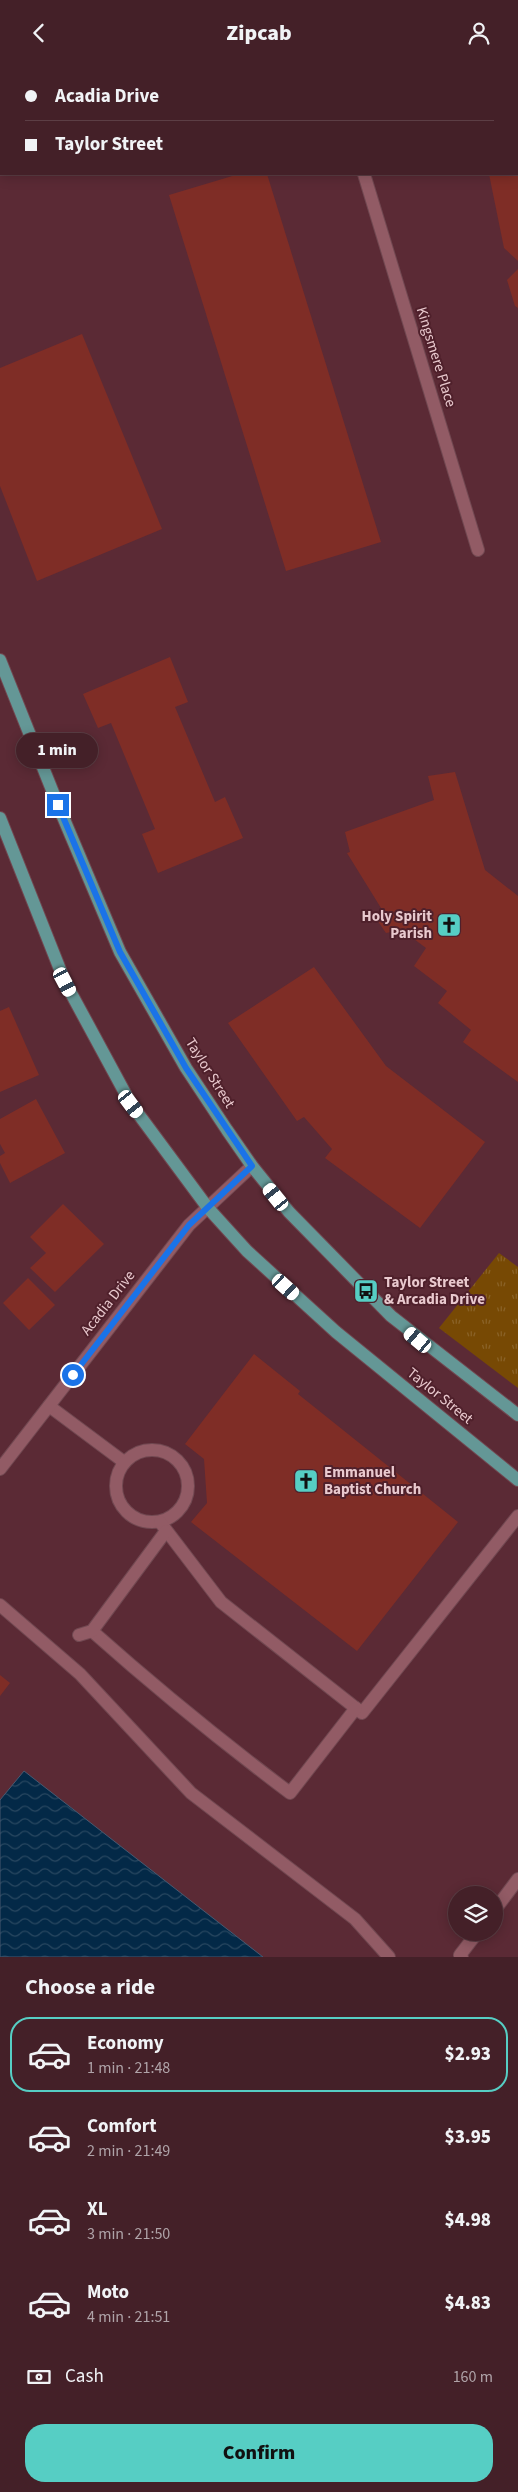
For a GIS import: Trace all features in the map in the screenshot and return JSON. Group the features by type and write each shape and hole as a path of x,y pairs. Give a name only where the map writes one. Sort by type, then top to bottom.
{"main road":[{"name":"Taylor Street","path":"0,660 120,952 186,1068 252,1166 289,1212 391,1316 518,1415"},
{"name":"Taylor Street","path":"0,818 65,982 131,1104 208,1208 247,1251 336,1332 518,1480"}],"street":[{"name":"Kingsmere Place","path":"364,175 478,550"},
{"name":"Acadia Drive","path":"0,1469 189,1225 252,1166"},
{"path":"49,1406 124,1462"},
{"path":"79,1635 92,1631 163,1526 186,1498 188,1486 186,1473 180,1463 170,1455 152,1450 134,1454 124,1462 116,1483 121,1505 137,1519 163,1526 221,1602 362,1713 518,1516"},
{"path":"0,1605 80,1674 191,1793 271,1852 355,1919 389,1957"},
{"path":"92,1631 184,1711 290,1793 356,1708"},
{"path":"503,1899 518,1879"},
{"path":"462,1957 460,1955 471,1941"}],"green space":[{"path":"499,1253 518,1267 518,1388 439,1328"}],"water":[{"path":"24,1771 263,1957 0,1957 0,1800"}],"building":[{"path":"236,175 267,175 381,542 286,571 169,195"},
{"path":"489,175 518,175 518,261 504,248"},
{"path":"518,269 518,308 515,306 507,280"},
{"path":"82,334 162,529 37,581 0,486 0,368"},
{"path":"170,657 188,702 175,707 215,802 225,797 243,838 158,873 142,834 155,829 111,723 98,728 83,694"},
{"name":"Holy Spirit Parish","path":"455,772 485,870 518,896 518,1082 463,1042 471,1030 438,1003 447,991 414,966 426,948 402,930 386,933 377,920 381,908 347,853 350,852 345,832 434,800 428,776"},
{"path":"314,967 386,1066 485,1142 420,1228 325,1158 332,1149 304,1117 297,1121 228,1023"},
{"path":"9,1007 39,1075 0,1092 0,1011"},
{"path":"36,1099 65,1153 10,1183 0,1163 0,1156 5,1153 0,1144 0,1119"},
{"path":"63,1204 104,1244 55,1292 30,1268 46,1253 30,1237"},
{"path":"28,1278 55,1305 29,1330 3,1303"},
{"name":"Emmanuel Baptist Church","path":"254,1354 300,1391 298,1394 458,1522 357,1651 191,1522 207,1503 204,1459 185,1444"},
{"path":"0,1675 10,1683 0,1696"}],"place":[{"name":"Holy Spirit Parish","path":"449,925"},
{"name":"Taylor Street & Arcadia Drive","path":"366,1291"},
{"name":"Emmanuel Baptist Church","path":"306,1481"}],"route":[{"path":"58,805 120,952 186,1068 252,1166 189,1225 73,1375"}]}
